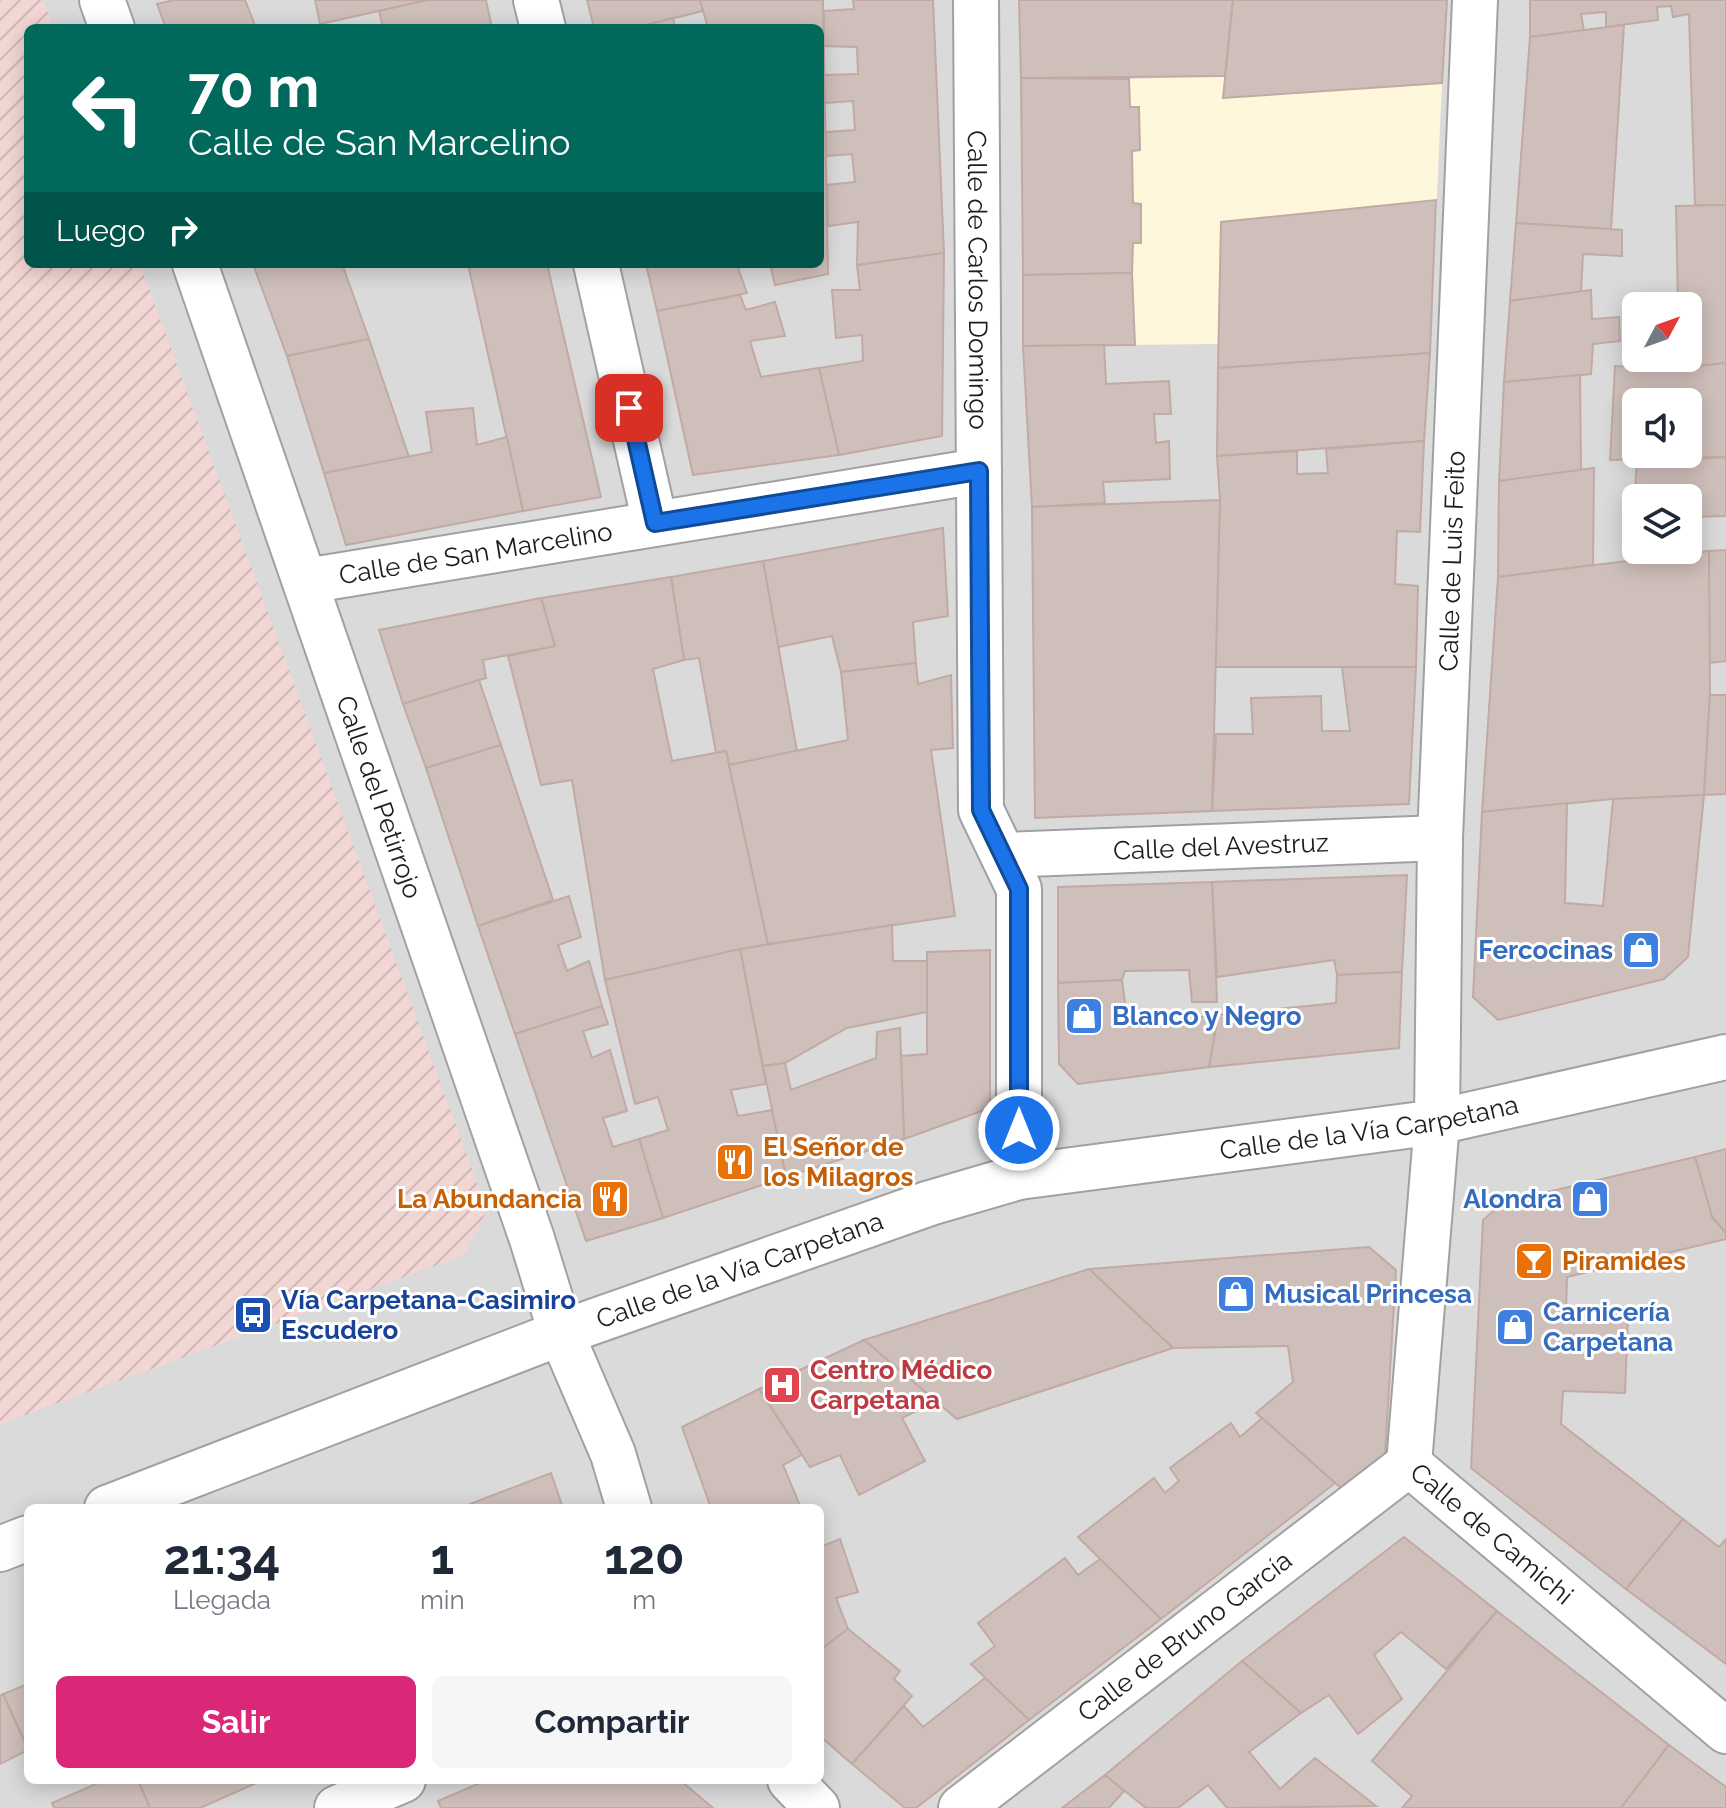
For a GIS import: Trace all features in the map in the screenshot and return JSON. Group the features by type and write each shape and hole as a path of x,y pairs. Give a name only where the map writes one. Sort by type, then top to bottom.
{"street":[{"path":"102,0 111,24"},
{"path":"536,0 542,24"},
{"name":"Calle de Carlos Domingo","path":"976,0 981,810 1019,889 1019,1177"},
{"name":"Calle de Luis Feito","path":"1437,1122 1440,838 1475,0"},
{"name":"Calle del Petirrojo","path":"196,268 561,1333 613,1454 628,1504"},
{"path":"597,268 655,523"},
{"name":"Calle de San Marcelino","path":"306,581 979,471"},
{"name":"Calle del Avestruz","path":"1003,855 1440,838"},
{"name":"Calle de la Vía Carpetana","path":"117,1504 561,1333 930,1203 1019,1177 1437,1122 1726,1057"},
{"name":"Calle de Camichi","path":"1437,1122 1409,1464 1726,1731"},
{"name":"Calle de Bruno García","path":"961,1808 1409,1464"},
{"path":"0,1549 24,1540"},
{"path":"337,1808 394,1784"},
{"path":"794,1784 817,1808"}],"shaded area":[{"path":"0,0 1726,0 1726,1808 0,1808"},
{"path":"0,0 43,0 52,24 24,24 24,268 141,268 487,1210 464,1255 0,1424"},
{"path":"1225,76 1224,98 1442,83 1430,353 1218,368 1218,344 1023,346 1023,275 1132,272 1133,243 1141,243 1133,203 1132,151 1140,150 1139,108 1130,107 1129,79"}],"building":[{"path":"174,0 245,0 254,24 164,24 157,4"},
{"path":"315,0 428,0 320,24"},
{"path":"428,0 486,0 491,24 382,24 379,11"},
{"path":"587,0 700,0 703,11 650,24 593,24"},
{"path":"700,0 823,0 823,24 707,24"},
{"path":"853,0 933,0 944,253 857,265 858,222 828,226 827,185 855,182 852,154 826,156 826,132 855,130 853,101 825,103 824,75 858,74 857,47 824,46 824,11 854,9"},
{"path":"1019,0 1233,0 1225,76 1021,78"},
{"path":"1233,0 1447,0 1442,83 1223,98"},
{"path":"1530,0 1726,0 1726,205 1695,205 1689,14 1673,17 1671,6 1657,7 1658,20 1606,27 1606,12 1581,14 1584,31 1530,37"},
{"path":"673,18 674,24 650,24"},
{"path":"1624,25 1611,229 1516,223 1530,37"},
{"path":"824,55 828,274 775,285 771,268 824,268"},
{"path":"1021,78 1129,79 1130,107 1139,107 1140,150 1132,151 1133,203 1141,204 1141,243 1133,243 1132,273 1023,275"},
{"path":"1436,200 1430,353 1218,368 1221,222"},
{"path":"1726,205 1726,363 1702,366 1702,292 1678,292 1676,206"},
{"path":"1516,223 1622,230 1622,256 1583,254 1581,292 1510,301"},
{"path":"944,253 942,436 839,455 819,368 863,361 862,335 836,338 832,290 860,290 857,265"},
{"path":"254,268 343,268 369,339 287,356"},
{"path":"469,268 548,268 601,497 523,511"},
{"path":"647,268 738,268 747,293 657,311"},
{"path":"1132,273 1135,345 1023,346 1023,275"},
{"path":"1591,290 1592,319 1619,317 1620,341 1593,344 1591,374 1504,382 1510,301"},
{"path":"740,295 746,310 775,302 785,336 750,341 761,377 819,368 839,455 693,475 657,311"},
{"path":"369,339 409,457 324,473 287,356"},
{"path":"1104,345 1106,384 1169,381 1171,414 1154,414 1156,443 1169,441 1170,479 1103,482 1105,503 1032,507 1023,346"},
{"path":"1430,353 1424,441 1217,456 1218,368"},
{"path":"1726,363 1726,457 1702,458 1702,388 1622,388 1622,460 1610,460 1615,366 1622,366 1622,372 1702,372 1702,366"},
{"path":"1580,375 1581,470 1499,481 1504,382"},
{"path":"473,408 477,445 507,437 523,511 346,545 324,473 432,452 426,412"},
{"path":"1424,441 1420,532 1397,531 1395,584 1418,586 1416,667 1213,667 1220,500 1217,456 1297,451 1297,474 1328,473 1326,449"},
{"path":"1726,457 1726,516 1702,517 1702,484 1635,484 1637,468 1702,468 1702,458"},
{"path":"1594,468 1593,565 1498,577 1499,481"},
{"path":"1220,500 1212,811 1035,818 1032,507"},
{"path":"943,528 948,616 913,622 916,663 841,672 832,636 778,647 763,561"},
{"path":"1726,550 1726,661 1709,663 1709,551"},
{"path":"1709,551 1710,695 1704,795 1613,799 1482,812 1498,577 1622,562 1702,564 1702,552"},
{"path":"763,561 797,751 729,765 726,751 716,753 699,658 684,660 671,577"},
{"path":"671,577 684,660 653,669 672,761 726,751 768,944 605,980 572,780 541,785 508,656 555,646 541,598"},
{"path":"541,598 555,646 483,660 486,678 403,704 379,630"},
{"path":"916,663 918,684 951,675 953,748 931,750 955,916 768,944 729,765 848,740 841,672"},
{"path":"1342,667 1416,667 1409,804 1212,811 1216,734 1253,734 1251,698 1321,696 1322,731 1350,731"},
{"path":"479,680 501,745 426,768 403,704"},
{"path":"1710,695 1726,695 1726,794 1704,795"},
{"path":"501,745 553,900 478,926 426,768"},
{"path":"1704,795 1688,957 1664,979 1498,1020 1473,997 1482,812 1567,803 1565,903 1603,906 1613,799"},
{"path":"1407,875 1402,972 1337,975 1334,960 1217,977 1212,882"},
{"path":"1212,882 1217,1002 1192,1002 1189,970 1125,971 1122,980 1058,983 1058,887"},
{"path":"569,896 581,937 558,945 567,971 589,961 602,1006 515,1034 478,926"},
{"path":"892,925 893,961 927,961 927,1012 847,1028 785,1063 763,1066 740,949"},
{"path":"740,949 766,1084 731,1090 738,1116 772,1110 786,1177 663,1218 639,1139 668,1130 658,1097 635,1104 605,980"},
{"path":"990,950 990,1108 904,1139 901,1056 927,1054 927,952"},
{"path":"1402,972 1399,1048 1209,1067 1218,1015 1336,1003 1337,975"},
{"path":"1122,980 1128,1026 1218,1015 1209,1067 1078,1084 1059,1064 1058,983"},
{"path":"602,1006 608,1024 583,1031 592,1058 610,1050 627,1111 603,1118 613,1147 639,1139 663,1218 586,1241 515,1034"},
{"path":"900,1028 904,1139 786,1177 763,1066 785,1063 791,1090 876,1058 877,1032"},
{"path":"1726,1149 1726,1233 1712,1217 1695,1157"},
{"path":"1695,1157 1712,1217 1726,1233 1726,1239 1567,1277 1566,1312 1628,1315 1625,1393 1563,1391 1561,1424 1683,1519 1626,1589 1471,1468 1483,1220 1505,1202"},
{"path":"1369,1247 1396,1270 1385,1455 1341,1488 1256,1413 1293,1382 1288,1346 1173,1348 1089,1269"},
{"path":"1089,1269 1173,1348 957,1419 864,1340"},
{"path":"864,1340 936,1401 902,1418 925,1461 859,1495 840,1455 810,1467 759,1389"},
{"path":"759,1389 802,1455 783,1465 799,1504 710,1504 682,1427"},
{"path":"1262,1418 1335,1483 1161,1619 1078,1537 1154,1478 1165,1493 1179,1481 1170,1468 1231,1423 1240,1437"},
{"path":"551,1473 562,1504 470,1504"},
{"path":"1683,1519 1719,1547 1726,1539 1726,1664 1626,1589"},
{"path":"1404,1537 1497,1611 1446,1669 1401,1632 1374,1655 1402,1699 1358,1734 1329,1695 1301,1713 1242,1661"},
{"path":"840,1539 858,1592 836,1598 848,1629 824,1647 824,1545"},
{"path":"1065,1558 1078,1575 1100,1559 1161,1619 1029,1720 971,1664 995,1646 978,1623"},
{"path":"1497,1611 1669,1745 1621,1808 1402,1808 1412,1796 1372,1761"},
{"path":"848,1629 900,1671 894,1679 912,1696 852,1764 824,1740 824,1647"},
{"path":"1242,1661 1301,1713 1249,1752 1280,1789 1315,1758 1376,1806 1227,1808 1208,1785 1178,1808 1146,1808 1105,1775"},
{"path":"985,1678 1029,1720 916,1808 905,1808 852,1764 904,1706 923,1727"},
{"path":"24,1686 24,1739 3,1694"},
{"path":"3,1694 24,1741 24,1752 0,1764 0,1696"},
{"path":"1669,1745 1726,1787 1726,1808 1621,1808"},
{"path":"1105,1775 1124,1791 1109,1808 1062,1808"},
{"path":"96,1784 140,1784 150,1808 54,1808 52,1803"},
{"path":"140,1784 254,1784 200,1808 150,1808"},
{"path":"478,1784 685,1784 713,1808 441,1808 438,1801"}],"place":[{"name":"Fercocinas","path":"1641,950"},
{"name":"Blanco y Negro","path":"1084,1016"},
{"name":"El Señor de los Milagros","path":"735,1162"},
{"name":"La Abundancia","path":"610,1199"},
{"name":"Alondra","path":"1590,1199"},
{"name":"Piramides","path":"1534,1261"},
{"name":"Musical Princesa","path":"1236,1294"},
{"name":"Vía Carpetana-Casimiro Escudero","path":"253,1315"},
{"name":"Carnicería Carpetana","path":"1515,1327"},
{"name":"Centro Médico Carpetana","path":"782,1385"}],"route":[{"path":"629,408 655,523 979,471 981,810 1019,889 1019,1130"}]}
